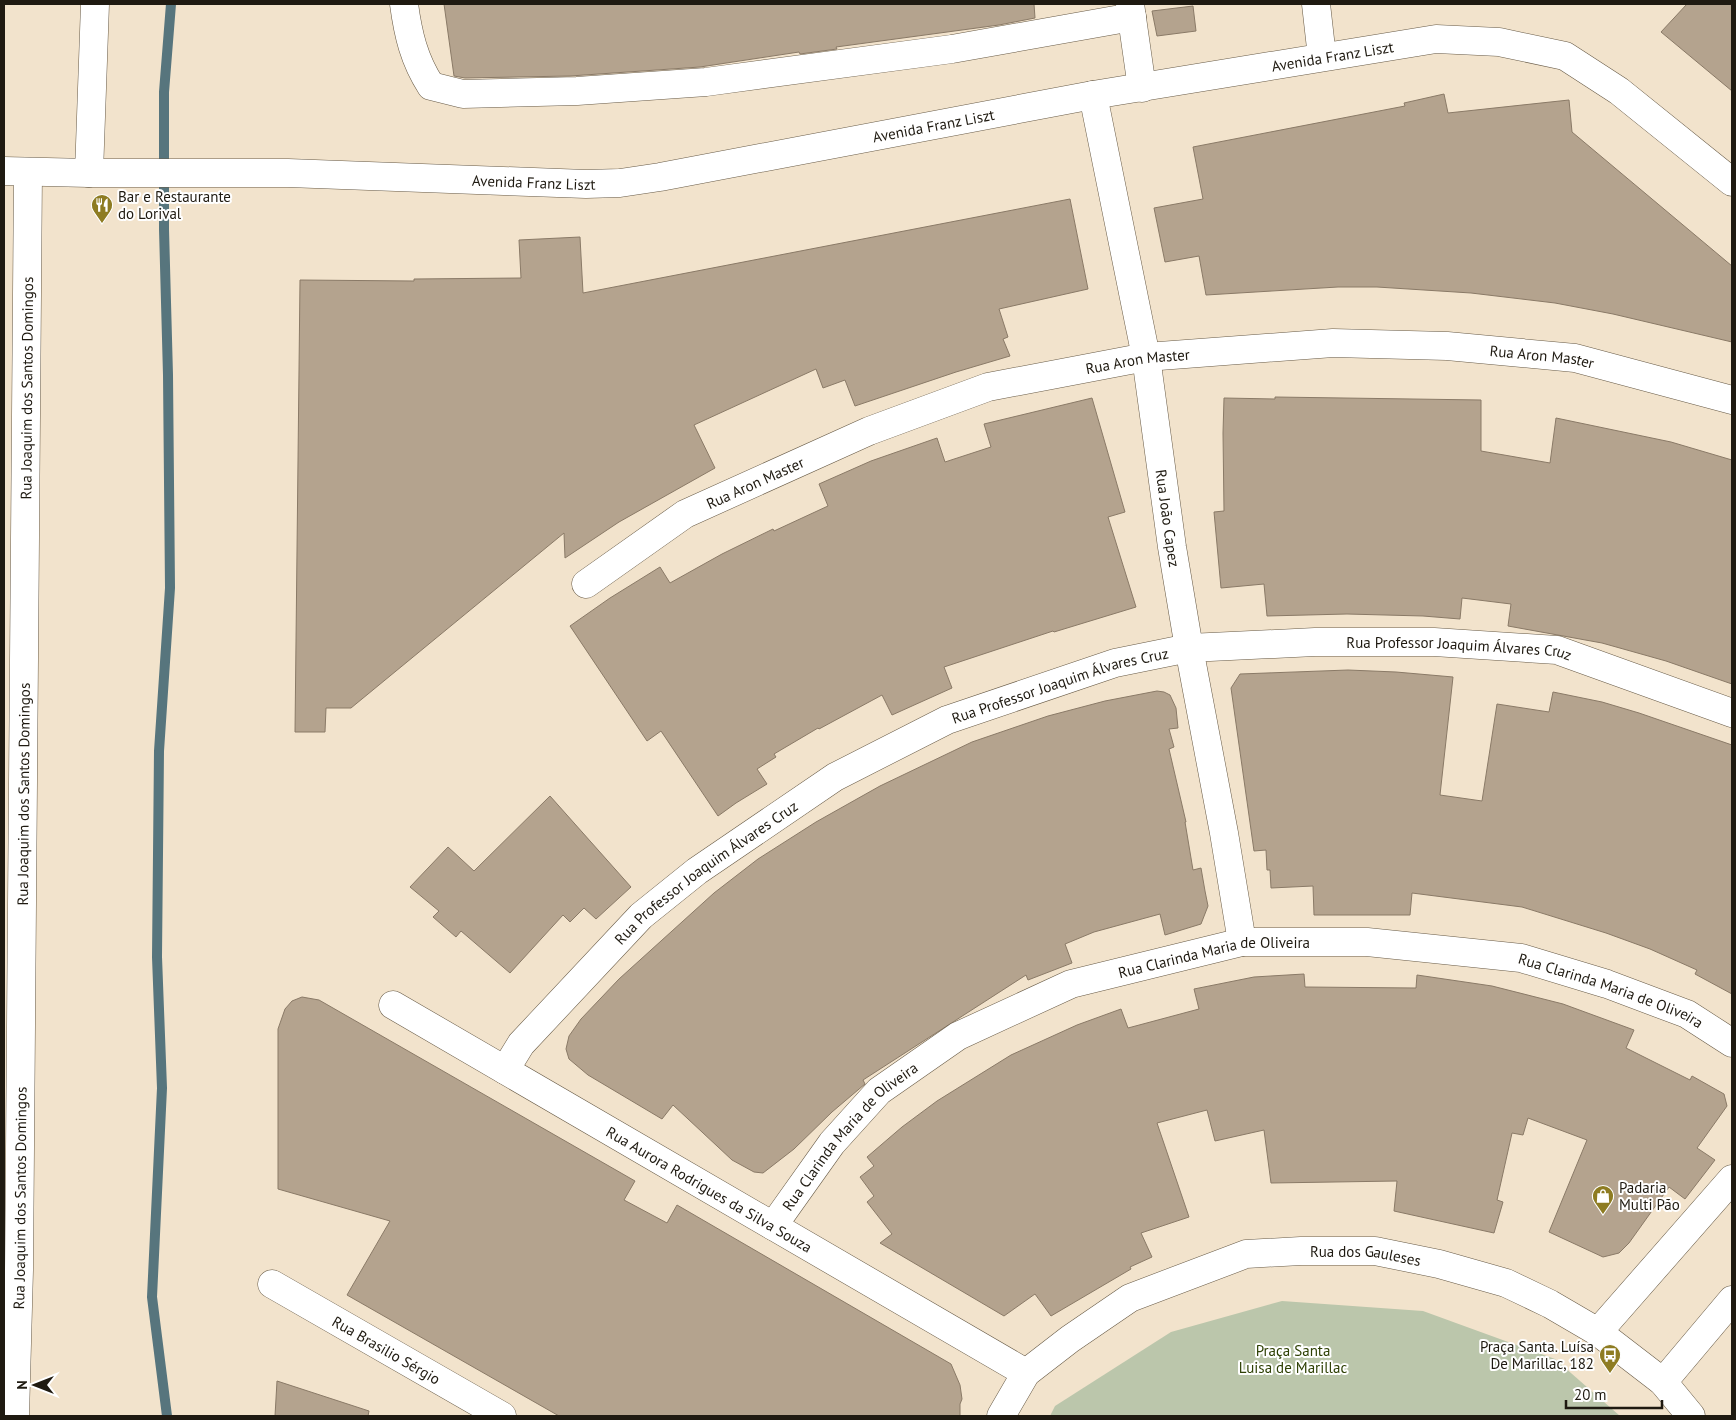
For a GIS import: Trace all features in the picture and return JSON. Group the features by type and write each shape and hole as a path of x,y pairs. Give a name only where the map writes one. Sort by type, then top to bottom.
{"street":[{"path":"95,4 100,173"},
{"path":"404,4 408,34 422,71 431,86 463,94 577,92 706,82 952,49 1131,10 1142,88"},
{"path":"1316,4 1322,57"},
{"name":"Avenida Franz Liszt","path":"16,172 288,173 586,184 620,183 1093,95 1436,39 1499,42 1565,56 1619,92 1732,182"},
{"name":"Rua João Capez","path":"1093,95 1146,356 1172,546 1242,942"},
{"name":"Rua Joaquim dos Santos Domingos","path":"15,1416 19,1270 12,1085 16,172"},
{"name":"Rua Aron Master","path":"586,584 686,514 869,431 988,387 1146,356 1333,343 1448,346 1575,358 1732,400"},
{"name":"Rua Professor Joaquim Álvares Cruz","path":"505,1070 521,1044 641,916 697,871 835,777 947,720 1115,663 1189,648 1315,642 1434,642 1557,650 1732,713"},
{"name":"Rua Clarinda Maria de Oliveira","path":"773,1226 832,1143 879,1091 958,1036 1071,984 1242,942 1367,942 1521,958 1607,984 1687,1014 1732,1043"},
{"name":"Rua Aurora Rodrigues da Silva Souza","path":"393,1005 1026,1373"},
{"path":"1598,1332 1732,1179"},
{"name":"Rua dos Gauleses","path":"1026,1373 1070,1339 1130,1298 1246,1254 1301,1251 1375,1251 1439,1264 1506,1283 1550,1304 1598,1332 1663,1382 1691,1416"},
{"name":"Rua Brasilio Sérgio","path":"272,1284 502,1416"},
{"path":"1663,1382 1732,1300"},
{"path":"1001,1416 1026,1373"}],"green space":[{"name":"Praça Santa Luisa de Marillac","path":"1282,1301 1423,1311 1555,1359 1620,1416 1050,1416 1055,1406 1171,1332"}],"building":[{"path":"444,4 1034,4 1035,18 999,25 836,47 837,49 800,54 799,52 700,67 570,76 465,78 454,76"},
{"path":"1687,4 1732,4 1732,91 1661,32"},
{"path":"1193,6 1196,31 1157,36 1152,11"},
{"path":"1444,94 1448,113 1569,100 1572,132 1732,266 1732,342 1613,314 1555,303 1471,293 1377,287 1338,287 1206,295 1199,256 1165,262 1154,208 1203,199 1193,147 1405,106 1404,103"},
{"path":"1070,199 1088,289 999,309 1008,337 1003,339 1010,356 855,406 845,380 823,388 816,369 694,425 715,468 619,522 565,558 564,533 351,708 326,708 325,732 295,732 300,280 414,281 414,279 521,278 519,240 580,237 583,293"},
{"path":"1275,397 1481,400 1481,451 1550,463 1556,418 1671,442 1732,460 1732,684 1666,661 1602,643 1508,626 1511,604 1462,598 1460,619 1347,614 1267,616 1264,584 1221,588 1214,512 1224,511 1224,398 1275,399"},
{"path":"1092,398 1125,512 1108,517 1136,607 1053,631 944,667 952,688 892,715 882,695 818,728 774,754 776,757 757,769 767,784 718,816 661,731 647,741 570,626 660,567 670,583 722,554 773,529 774,531 828,506 819,484 871,461 937,438 945,462 991,447 984,424"},
{"path":"1348,670 1453,677 1440,795 1482,801 1497,704 1549,712 1553,692 1602,702 1732,745 1732,994 1695,974 1697,970 1650,949 1522,907 1412,893 1410,915 1314,915 1313,886 1271,888 1270,870 1267,870 1266,850 1254,851 1231,688 1240,674"},
{"path":"1157,691 1170,695 1176,708 1178,728 1169,729 1174,747 1169,749 1186,822 1193,870 1201,868 1208,906 1201,924 1165,935 1160,914 1094,932 1065,944 1072,963 1028,980 1026,975 863,1080 865,1084 832,1112 794,1149 763,1173 754,1172 732,1160 673,1105 662,1119 588,1075 569,1059 566,1049 569,1036 581,1019 619,979 714,893 758,859 816,822 880,786 972,742 1048,716 1105,701"},
{"path":"550,796 631,887 596,919 584,908 570,922 563,915 510,973 461,931 456,937 433,917 439,911 410,887 448,847 474,871"},
{"path":"1304,974 1305,987 1416,988 1417,975 1492,986 1563,1004 1634,1030 1626,1048 1690,1080 1692,1076 1724,1094 1727,1106 1697,1148 1715,1160 1685,1199 1669,1187 1629,1243 1619,1253 1603,1257 1549,1232 1587,1140 1528,1118 1523,1135 1512,1133 1497,1200 1503,1202 1494,1233 1394,1211 1397,1181 1271,1183 1264,1130 1215,1141 1207,1110 1157,1123 1189,1217 1141,1233 1152,1257 1130,1267 1131,1269 1051,1316 1035,1294 1004,1316 880,1243 892,1234 867,1202 874,1196 860,1177 874,1166 867,1157 902,1127 937,1101 1011,1055 1077,1025 1121,1009 1128,1028 1199,1009 1194,989 1254,977"},
{"path":"302,997 319,1000 635,1181 624,1200 667,1223 677,1205 951,1364 960,1385 962,1399 960,1416 559,1416 347,1295 390,1221 278,1189 278,1029 285,1009 292,1001"},
{"path":"277,1381 369,1411 368,1416 275,1416"}],"waterway":[{"path":"167,1416 152,1297 162,1088 157,957 159,751 170,588 168,375 164,229 164,92 171,4"}],"place":[{"name":"Bar e Restaurante do Lorival","path":"102,224"},
{"name":"Padaria Multi Pão","path":"1603,1215"},
{"name":"Praça Santa. Luísa De Marillac, 182","path":"1610,1374"}]}
